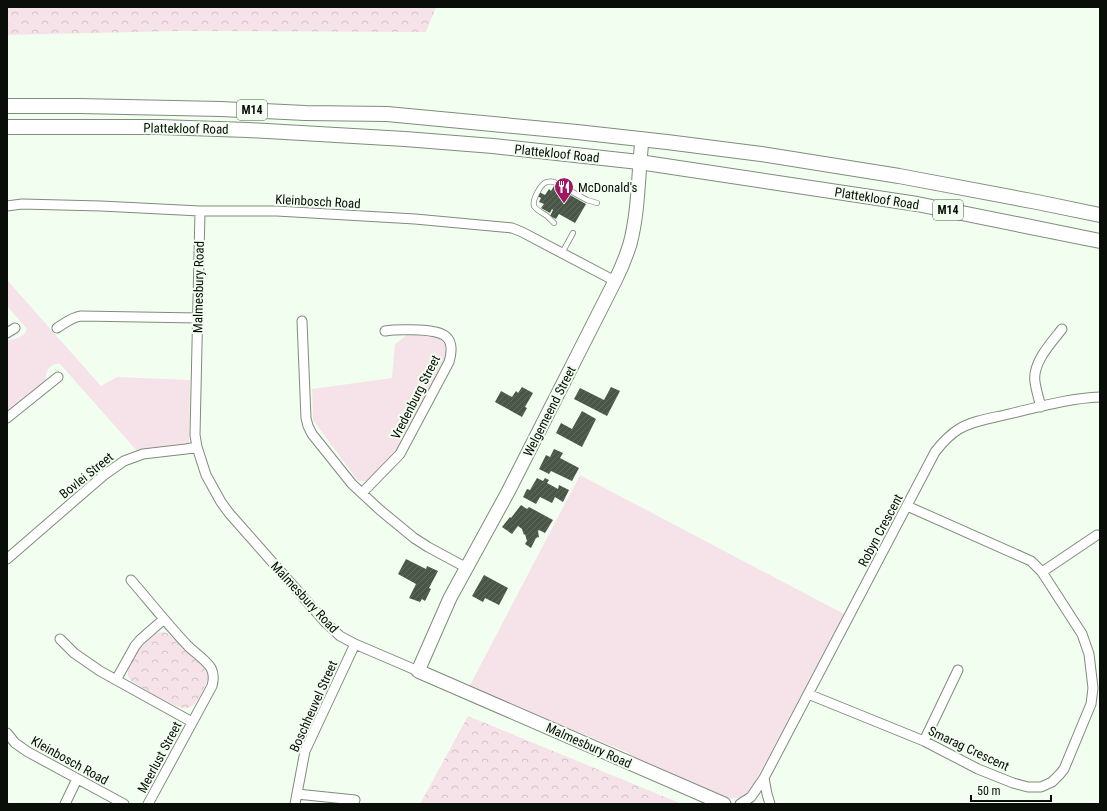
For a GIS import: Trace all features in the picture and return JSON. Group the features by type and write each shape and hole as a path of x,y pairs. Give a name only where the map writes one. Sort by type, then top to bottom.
{"main road":[{"name":"Plattekloof Road","path":"7,106 87,106 221,109 304,113 387,114 569,131 761,154 899,176 1100,215"},
{"name":"Plattekloof Road","path":"7,127 128,127 248,130 405,139 493,146 639,162 917,204 1100,241"}],"street":[{"name":"Welgemeend Street","path":"418,671 450,598 508,492 624,262 630,243 636,212 642,140"},
{"name":"Kleinbosch Road","path":"7,206 22,204 200,211 277,211 414,219 512,228 615,281"},
{"name":"Malmesbury Road","path":"200,211 195,435 197,447 206,475 214,492 229,513 326,623 340,636 355,644 724,804"},
{"path":"57,328 76,317 81,316 198,318"},
{"path":"302,322 306,418 312,434 352,484 380,510 414,538 467,568"},
{"name":"Vredenburg Street","path":"362,493 400,454 449,362 452,353 449,340 441,333 434,331 396,329 385,331"},
{"path":"1041,407 1034,380 1036,369 1042,355 1062,330"},
{"path":"7,418 58,377"},
{"name":"Robyn Crescent","path":"740,804 752,797 764,778 935,452 946,438 970,424 1041,407 1100,397"},
{"name":"Bovlei Street","path":"7,559 104,475 124,461 143,454 186,450 197,447"},
{"name":"Smarag Crescent","path":"808,694 924,741 978,768 1020,785 1041,787 1052,782 1064,769 1091,704 1093,688 1089,654 1077,624 1042,572 1031,561 907,506"},
{"path":"1042,572 1097,535"},
{"name":"Meerlust Street","path":"131,580 188,646 208,664 212,669 214,677 212,686 148,804"},
{"path":"116,680 135,646 164,619"},
{"name":"Meerlust Street","path":"60,639 74,653 100,671 192,722"},
{"name":"Boschheuvel Street","path":"295,804 305,751 355,644"},
{"path":"924,741 958,670"},
{"name":"Kleinbosch Road","path":"7,733 15,743 28,752 124,804"},
{"path":"764,778 770,804"},
{"path":"65,804 76,779"},
{"path":"297,794 355,800"}],"lane":[{"path":"554,223 535,208 535,197 542,184 554,182 587,200 597,203"},
{"path":"562,253 573,233"}],"green space":[{"path":"7,7 436,7 426,32 178,31 7,35"},
{"path":"7,280 101,386 117,377 190,380 189,444 138,452 60,364 51,366 46,375 46,382 7,413 7,340 21,336 27,329 7,306"},
{"path":"407,335 437,336 445,343 448,355 398,450 368,481 358,481 313,420 312,389 392,378 395,344"},
{"path":"580,475 844,614 753,786 745,795 738,798 726,798 631,758 629,753 578,732 573,734 468,689"},
{"path":"157,633 167,633 200,664 205,669 207,675 207,682 200,697 195,704 188,708 176,706 160,698 131,681 128,676 128,669 140,648"},
{"path":"468,716 682,804 420,804"}],"building":[{"name":"McDonald's","path":"554,186 586,204 575,223 559,214 556,219 550,216 553,210 552,209 550,213 541,208 544,204 539,202 541,198 537,196 539,192 545,195 549,189 551,191"},
{"path":"522,387 533,393 525,407 527,408 522,417 495,402 501,391 512,397 516,391 518,393"},
{"path":"611,387 620,391 607,416 574,399 580,388 604,400"},
{"path":"582,411 596,419 582,447 556,433 561,423 572,429"},
{"path":"554,449 563,453 560,458 579,468 572,481 551,471 549,474 539,469 546,455 550,457"},
{"path":"537,478 543,481 545,478 549,480 547,483 558,489 559,485 569,490 563,502 555,497 552,503 540,497 536,504 523,497 527,489 530,490"},
{"path":"521,505 527,509 529,507 553,520 545,533 539,530 538,531 539,537 536,538 531,548 525,544 527,541 525,534 524,535 522,529 518,526 512,534 502,527"},
{"path":"406,559 426,569 427,566 438,571 429,588 431,589 425,601 422,599 420,602 409,598 416,584 398,574"},
{"path":"484,575 508,588 499,605 485,598 483,602 472,596"}],"place":[{"name":"McDonald's","path":"564,204"}]}
